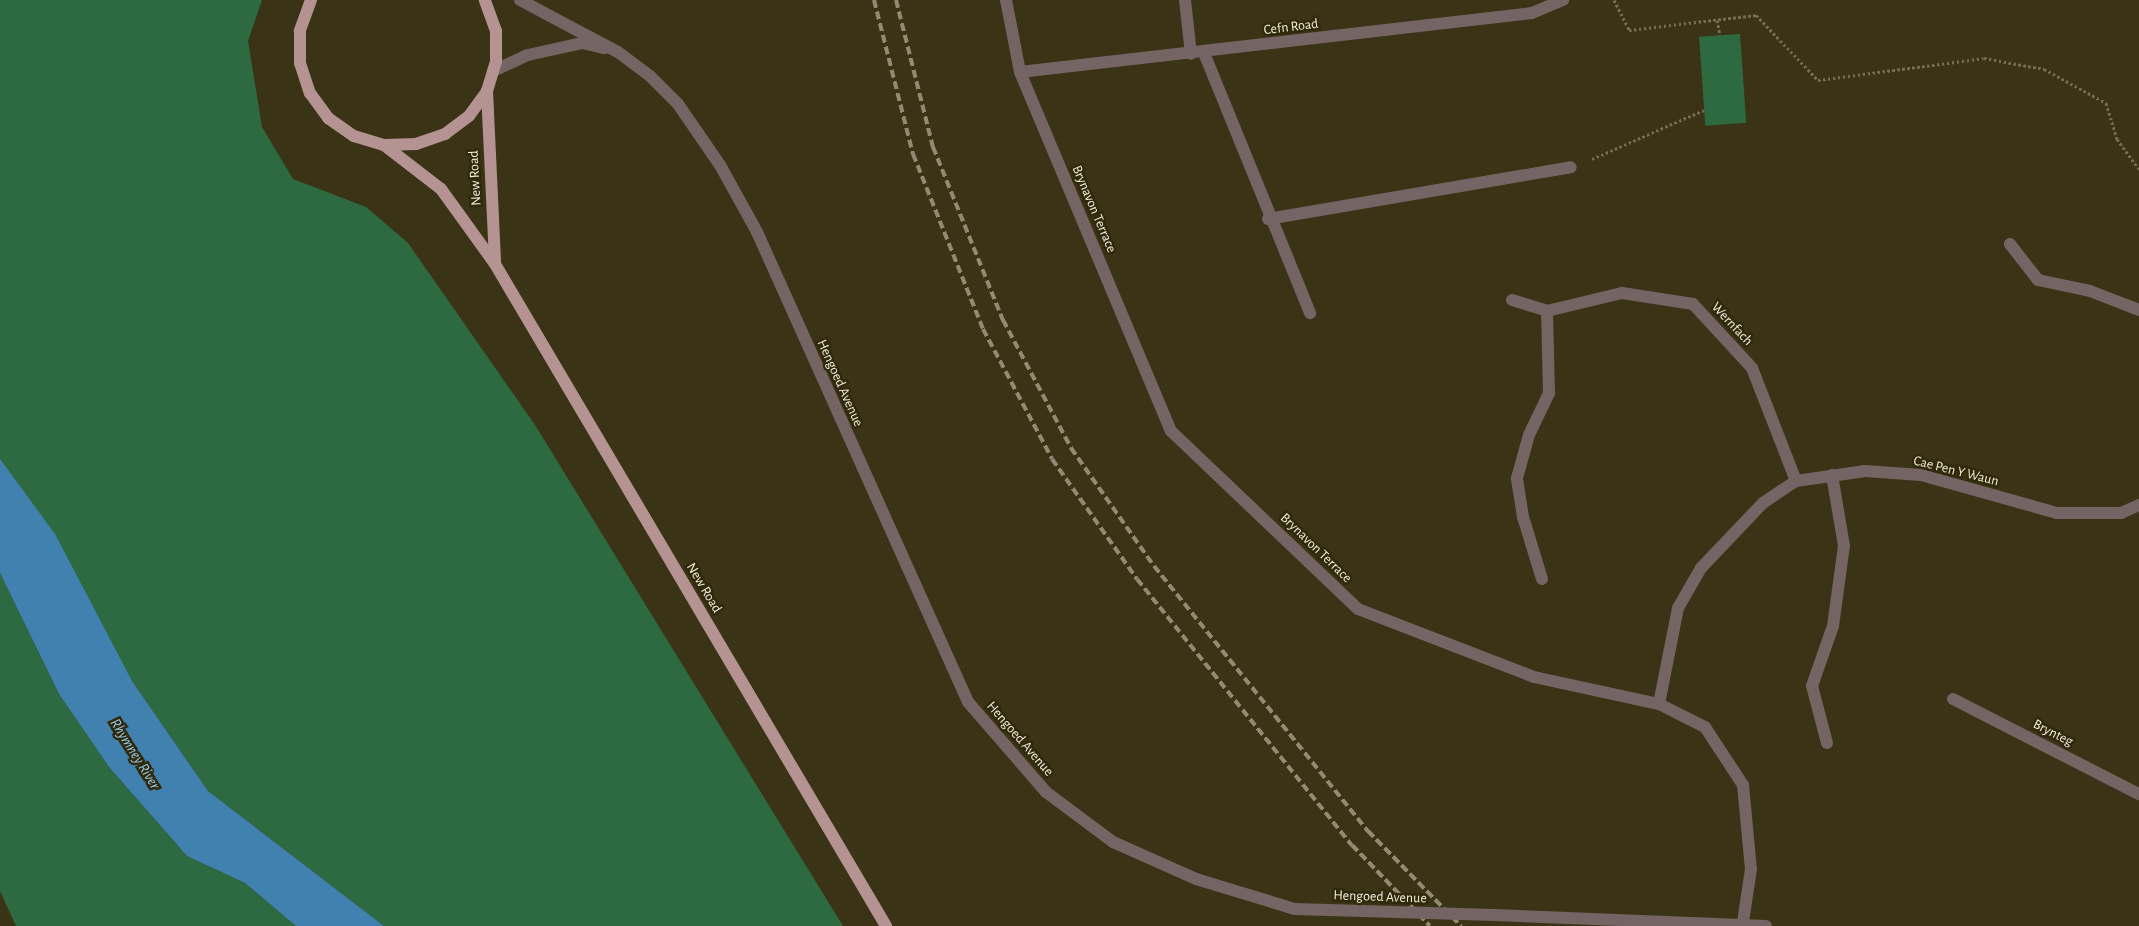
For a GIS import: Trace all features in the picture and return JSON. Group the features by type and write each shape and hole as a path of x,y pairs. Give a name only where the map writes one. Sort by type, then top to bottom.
{"main road":[{"path":"311,0 300,39 300,63 310,93 335,123 354,136 384,145 416,144 445,134 470,116 487,90 493,71 496,31 485,0"},
{"name":"New Road","path":"487,90 495,264"},
{"name":"New Road","path":"384,145 441,188 495,264 886,926"}],"street":[{"name":"Hengoed Avenue","path":"520,0 618,52 678,104 757,232 968,702 1046,792 1112,842 1196,878 1295,909 1743,922 1766,926"},
{"name":"Brynavon Terrace","path":"1006,0 1020,72 1171,431 1358,609 1534,677 1659,704 1705,727 1743,785 1751,869 1743,922"},
{"path":"1185,0 1197,53 1310,313"},
{"name":"Cefn Road","path":"1020,72 1532,13 1563,0"},
{"name":"Hengoed Avenue","path":"493,71 528,54 582,43 618,52"},
{"path":"1268,218 1571,167"},
{"path":"2010,244 2038,280 2090,291 2139,310"},
{"name":"Wernfach","path":"1547,311 1622,292 1693,304 1752,368 1796,481"},
{"path":"1512,300 1547,311 1549,393 1529,435 1517,478 1523,517 1542,579"},
{"name":"Cae Pen Y Waun","path":"1659,704 1678,608 1701,568 1762,502 1796,481 1865,471 1920,475 2057,513 2121,513 2139,505"},
{"path":"1827,743 1812,686 1833,626 1844,546 1832,475"},
{"name":"Brynteg","path":"1953,699 2139,794"}],"path":[{"path":"1614,0 1630,30 1756,15 1818,80 1984,58 2044,69 2106,103 2117,139 2139,169"},
{"path":"1717,20 1720,35"},
{"path":"1571,167 1704,110"}],"green space":[{"path":"0,0 262,0 248,41 262,127 293,179 366,207 408,243 535,425 843,926 384,926 208,791 132,681 0,459"},
{"path":"1740,34 1746,123 1705,126 1699,37"},
{"path":"0,573 59,694 109,767 187,856 245,883 296,926 16,926 0,891"}],"water":[{"name":"Rhymney River","path":"0,459 55,534 132,681 208,791 384,926 296,926 245,883 187,856 109,767 59,694 0,573"}],"railway":[{"path":"874,0 913,154 983,329 1052,459 1137,579 1352,845 1430,926"},
{"path":"896,0 933,147 1003,320 1071,448 1154,566 1368,831 1461,926"}]}
